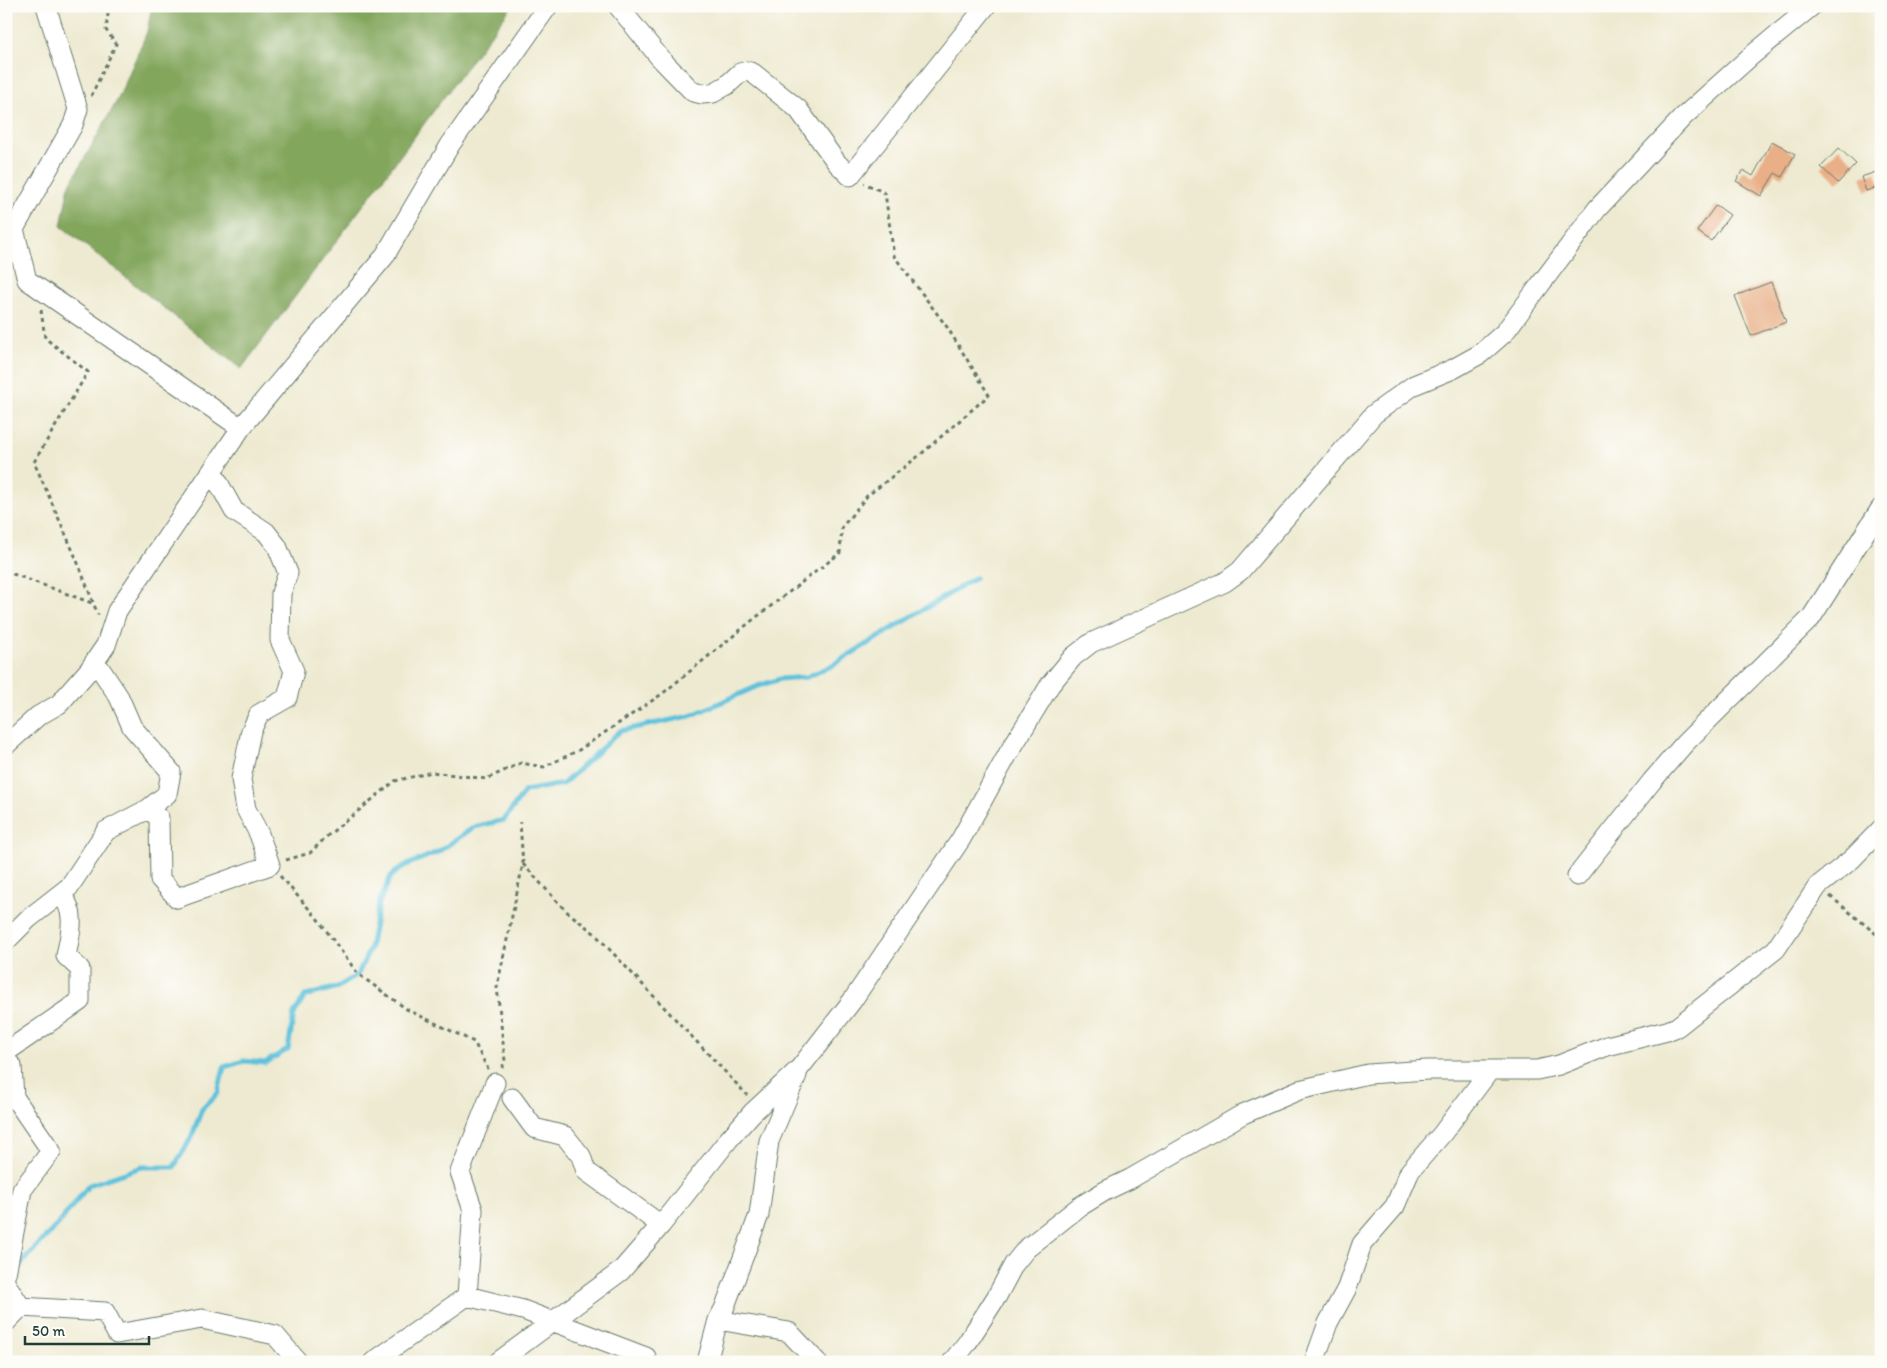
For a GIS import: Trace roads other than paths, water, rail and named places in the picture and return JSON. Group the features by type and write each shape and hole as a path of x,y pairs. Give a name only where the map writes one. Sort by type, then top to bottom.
{"street":[{"path":"46,6 78,109 73,125 10,233 27,280 242,428"},
{"path":"6,745 38,716 59,704 95,661 106,645 116,611 212,471 242,428 384,257 450,146 548,6"},
{"path":"618,6 660,58 693,92 702,94 713,93 727,85 740,73 747,71 754,73 798,109 837,163 850,176 986,6"},
{"path":"498,1362 621,1272 729,1139 758,1107 799,1069 852,1001 960,839 1050,685 1073,657 1091,643 1225,582 1240,571 1374,414 1414,385 1453,369 1480,354 1504,333 1597,208 1623,180 1683,117 1751,56 1812,6"},
{"path":"148,809 159,818 160,878 177,898 270,865 259,834 246,809 241,779 251,731 259,714 287,698 294,671 280,640 281,593 288,573 277,546 266,532 234,511 212,471"},
{"path":"1576,876 1685,743 1811,618 1881,508"},
{"path":"6,941 28,919 69,887 106,831 148,809 168,794 172,772 132,727 120,697 95,661"},
{"path":"952,1362 967,1344 1014,1264 1026,1249 1092,1199 1243,1114 1299,1090 1368,1074 1427,1070 1537,1070 1559,1065 1607,1046 1677,1027 1776,949 1818,886 1852,859 1881,829"},
{"path":"6,1052 80,1001 80,969 66,956 73,921 65,899 60,894"},
{"path":"6,1060 12,1066 14,1097 51,1151 22,1190 6,1274"},
{"path":"707,1362 718,1320 724,1309 759,1215 769,1141 799,1069"},
{"path":"1314,1362 1328,1323 1347,1288 1362,1244 1395,1206 1403,1192 1410,1171 1442,1134 1490,1070"},
{"path":"467,1296 473,1210 460,1172 495,1083"},
{"path":"512,1098 534,1128 565,1136 581,1156 586,1171 661,1225"},
{"path":"6,1284 22,1307"},
{"path":"373,1362 467,1296 523,1310 646,1357 646,1362"},
{"path":"6,1322 22,1307 105,1312 116,1334 202,1320 275,1335 298,1362"},
{"path":"718,1320 789,1332 817,1362"}],"waterway":[{"path":"13,1272 58,1224 89,1185 142,1167 174,1167 191,1138 202,1109 218,1093 224,1067 244,1061 265,1063 288,1049 294,1014 305,996 338,987 358,974 370,948 379,903 391,876 404,866 438,852 474,827 504,820 525,791 563,784 620,731 690,716 758,686 780,679 807,677 831,666 975,578"}]}
